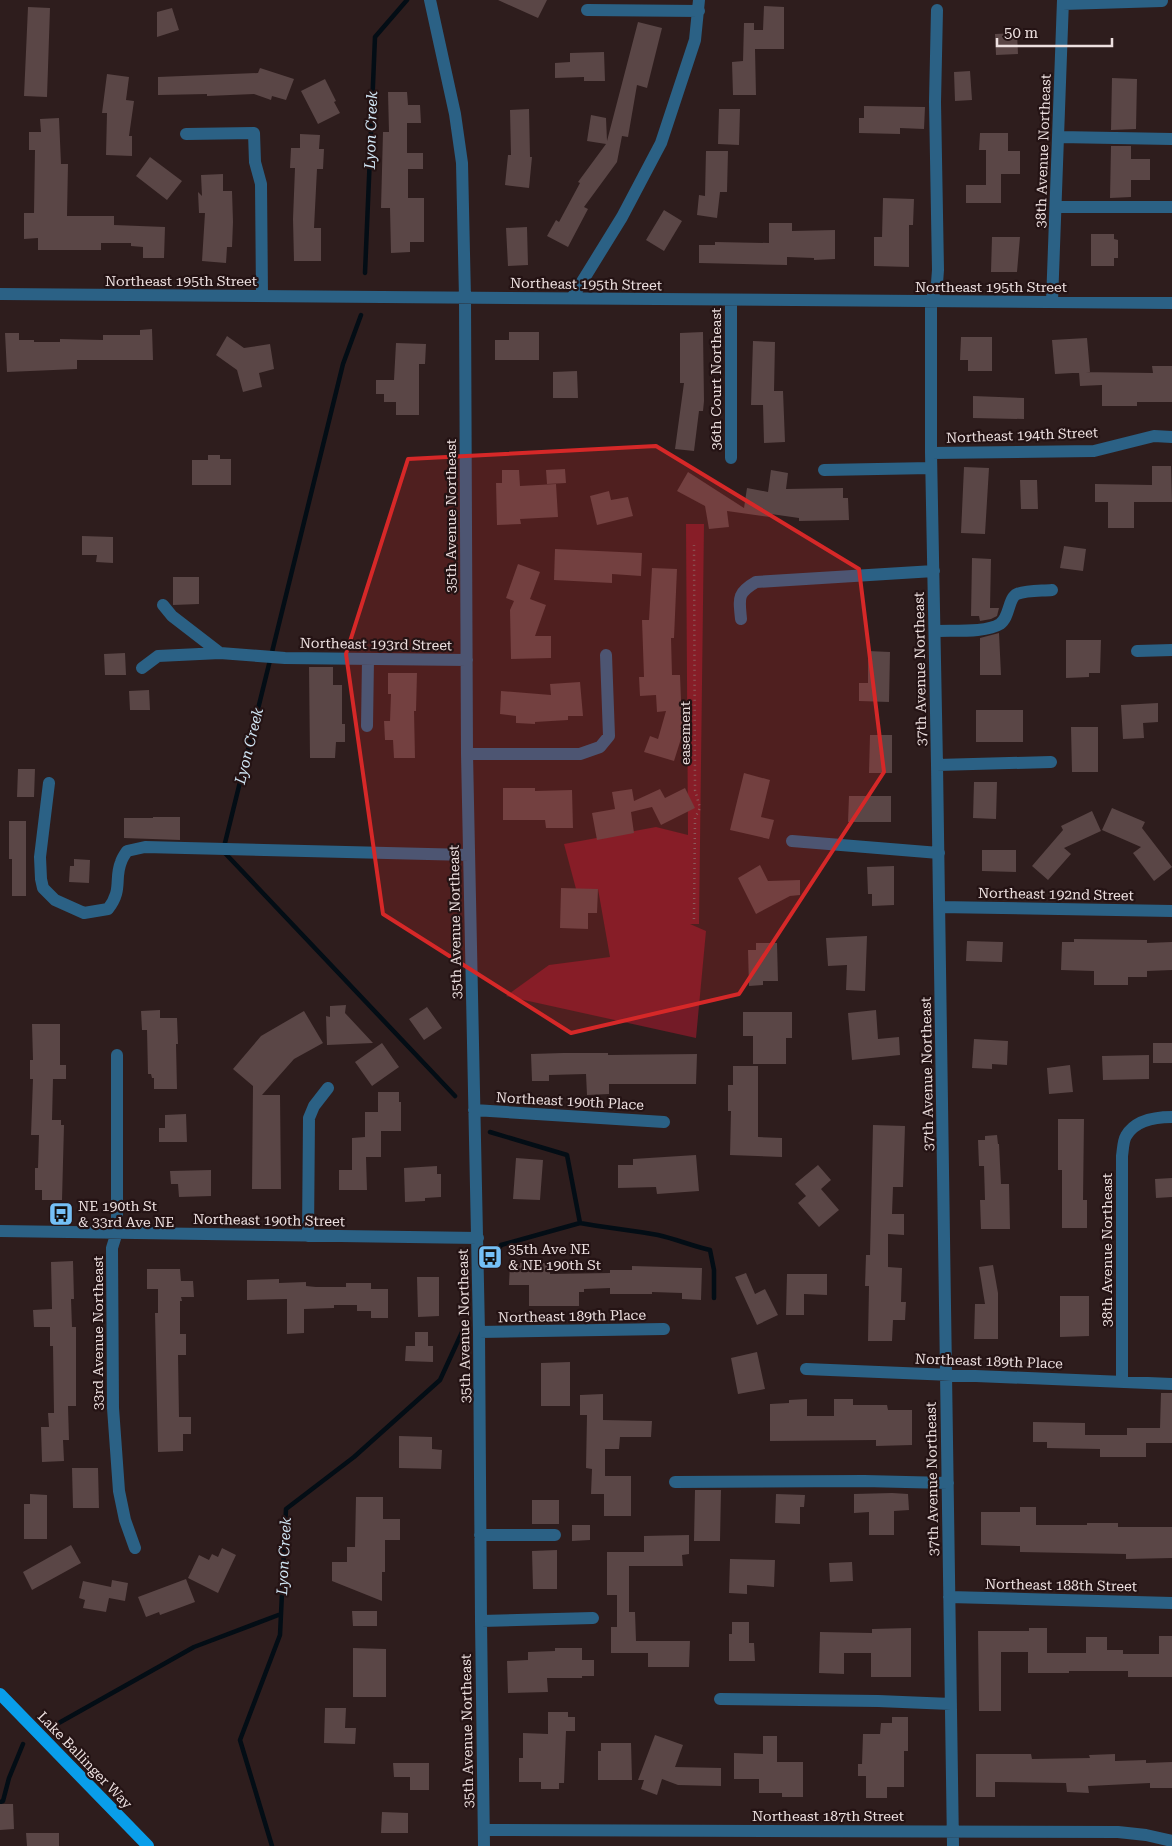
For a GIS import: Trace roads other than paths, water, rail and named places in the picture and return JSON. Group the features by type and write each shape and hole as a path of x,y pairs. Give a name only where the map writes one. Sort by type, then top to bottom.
{"main road":[{"name":"Lake Ballinger Way","path":"0,1694 148,1846"}],"street":[{"name":"35th Avenue Northeast","path":"430,0 455,114 462,163 465,298 467,754 480,1332 480,1535 484,1846"},
{"path":"1063,2 1162,1"},
{"name":"38th Avenue Northeast","path":"1052,302 1063,2"},
{"path":"572,298 622,217 660,143 695,40 699,5 587,10"},
{"name":"37th Avenue Northeast","path":"937,10 935,112 938,270 937,283 931,302 931,453 953,1846"},
{"path":"186,134 254,133 255,162 261,184 262,296"},
{"path":"1058,138 1172,139"},
{"path":"1056,207 1172,207"},
{"name":"Northeast 195th Street","path":"0,294 1172,303"},
{"name":"36th Court Northeast","path":"731,301 731,458"},
{"name":"Northeast 194th Street","path":"931,453 1094,451 1154,436 1172,437"},
{"path":"824,470 932,468"},
{"path":"741,619 739,598 744,589 756,582 934,571"},
{"path":"935,631 990,628 1002,623 1010,610 1011,599 1016,594 1052,590"},
{"path":"163,605 172,616 220,653"},
{"path":"1137,652 1172,650"},
{"name":"Northeast 193rd Street","path":"142,668 158,656 220,653 285,658 467,660"},
{"path":"467,754 580,754 600,747 609,736 606,655"},
{"path":"367,726 368,659"},
{"path":"937,766 1051,762"},
{"path":"49,783 40,857 41,880 44,888 55,900 84,913 108,909 114,901 118,887 120,863 127,851 145,847 469,855"},
{"path":"792,841 938,852"},
{"name":"Northeast 192nd Street","path":"939,907 1172,911"},
{"name":"33rd Avenue Northeast","path":"117,1055 117,1232 112,1248 113,1408 119,1490 125,1520 135,1548"},
{"path":"308,1236 309,1118 314,1106 328,1088"},
{"name":"Northeast 190th Place","path":"474,1110 664,1122"},
{"name":"38th Avenue Northeast","path":"1122,1382 1122,1156 1126,1136 1138,1124 1158,1117 1172,1117"},
{"name":"Northeast 190th Street","path":"0,1231 478,1238"},
{"name":"Northeast 189th Place","path":"480,1332 664,1329"},
{"name":"Northeast 189th Place","path":"806,1369 1172,1384"},
{"path":"675,1482 864,1481 948,1483"},
{"path":"480,1535 556,1536"},
{"name":"Northeast 188th Street","path":"949,1597 1172,1603"},
{"path":"481,1621 592,1618"},
{"path":"720,1699 951,1704"},
{"name":"Northeast 187th Street","path":"484,1830 1118,1832 1146,1835 1172,1841"}],"waterway":[{"name":"Lyon Creek","path":"365,273 375,37 407,0"},
{"name":"Lyon Creek","path":"361,315 343,364 223,851 455,1096"},
{"name":"Lyon Creek","path":"490,1132 567,1155 580,1223 501,1245 491,1266"},
{"path":"580,1223 658,1235 710,1250 714,1270 714,1298"},
{"name":"Lyon Creek","path":"272,1846 240,1740 280,1635 286,1509 354,1457 440,1380 463,1330"},
{"path":"57,1724 194,1647 281,1614"},
{"path":"0,1802 3,1801 9,1778 23,1744"}],"place":[{"name":"NE 190th St & 33rd Ave NE","path":"61,1214"},
{"name":"35th Ave NE & NE 190th St","path":"490,1257"}]}
